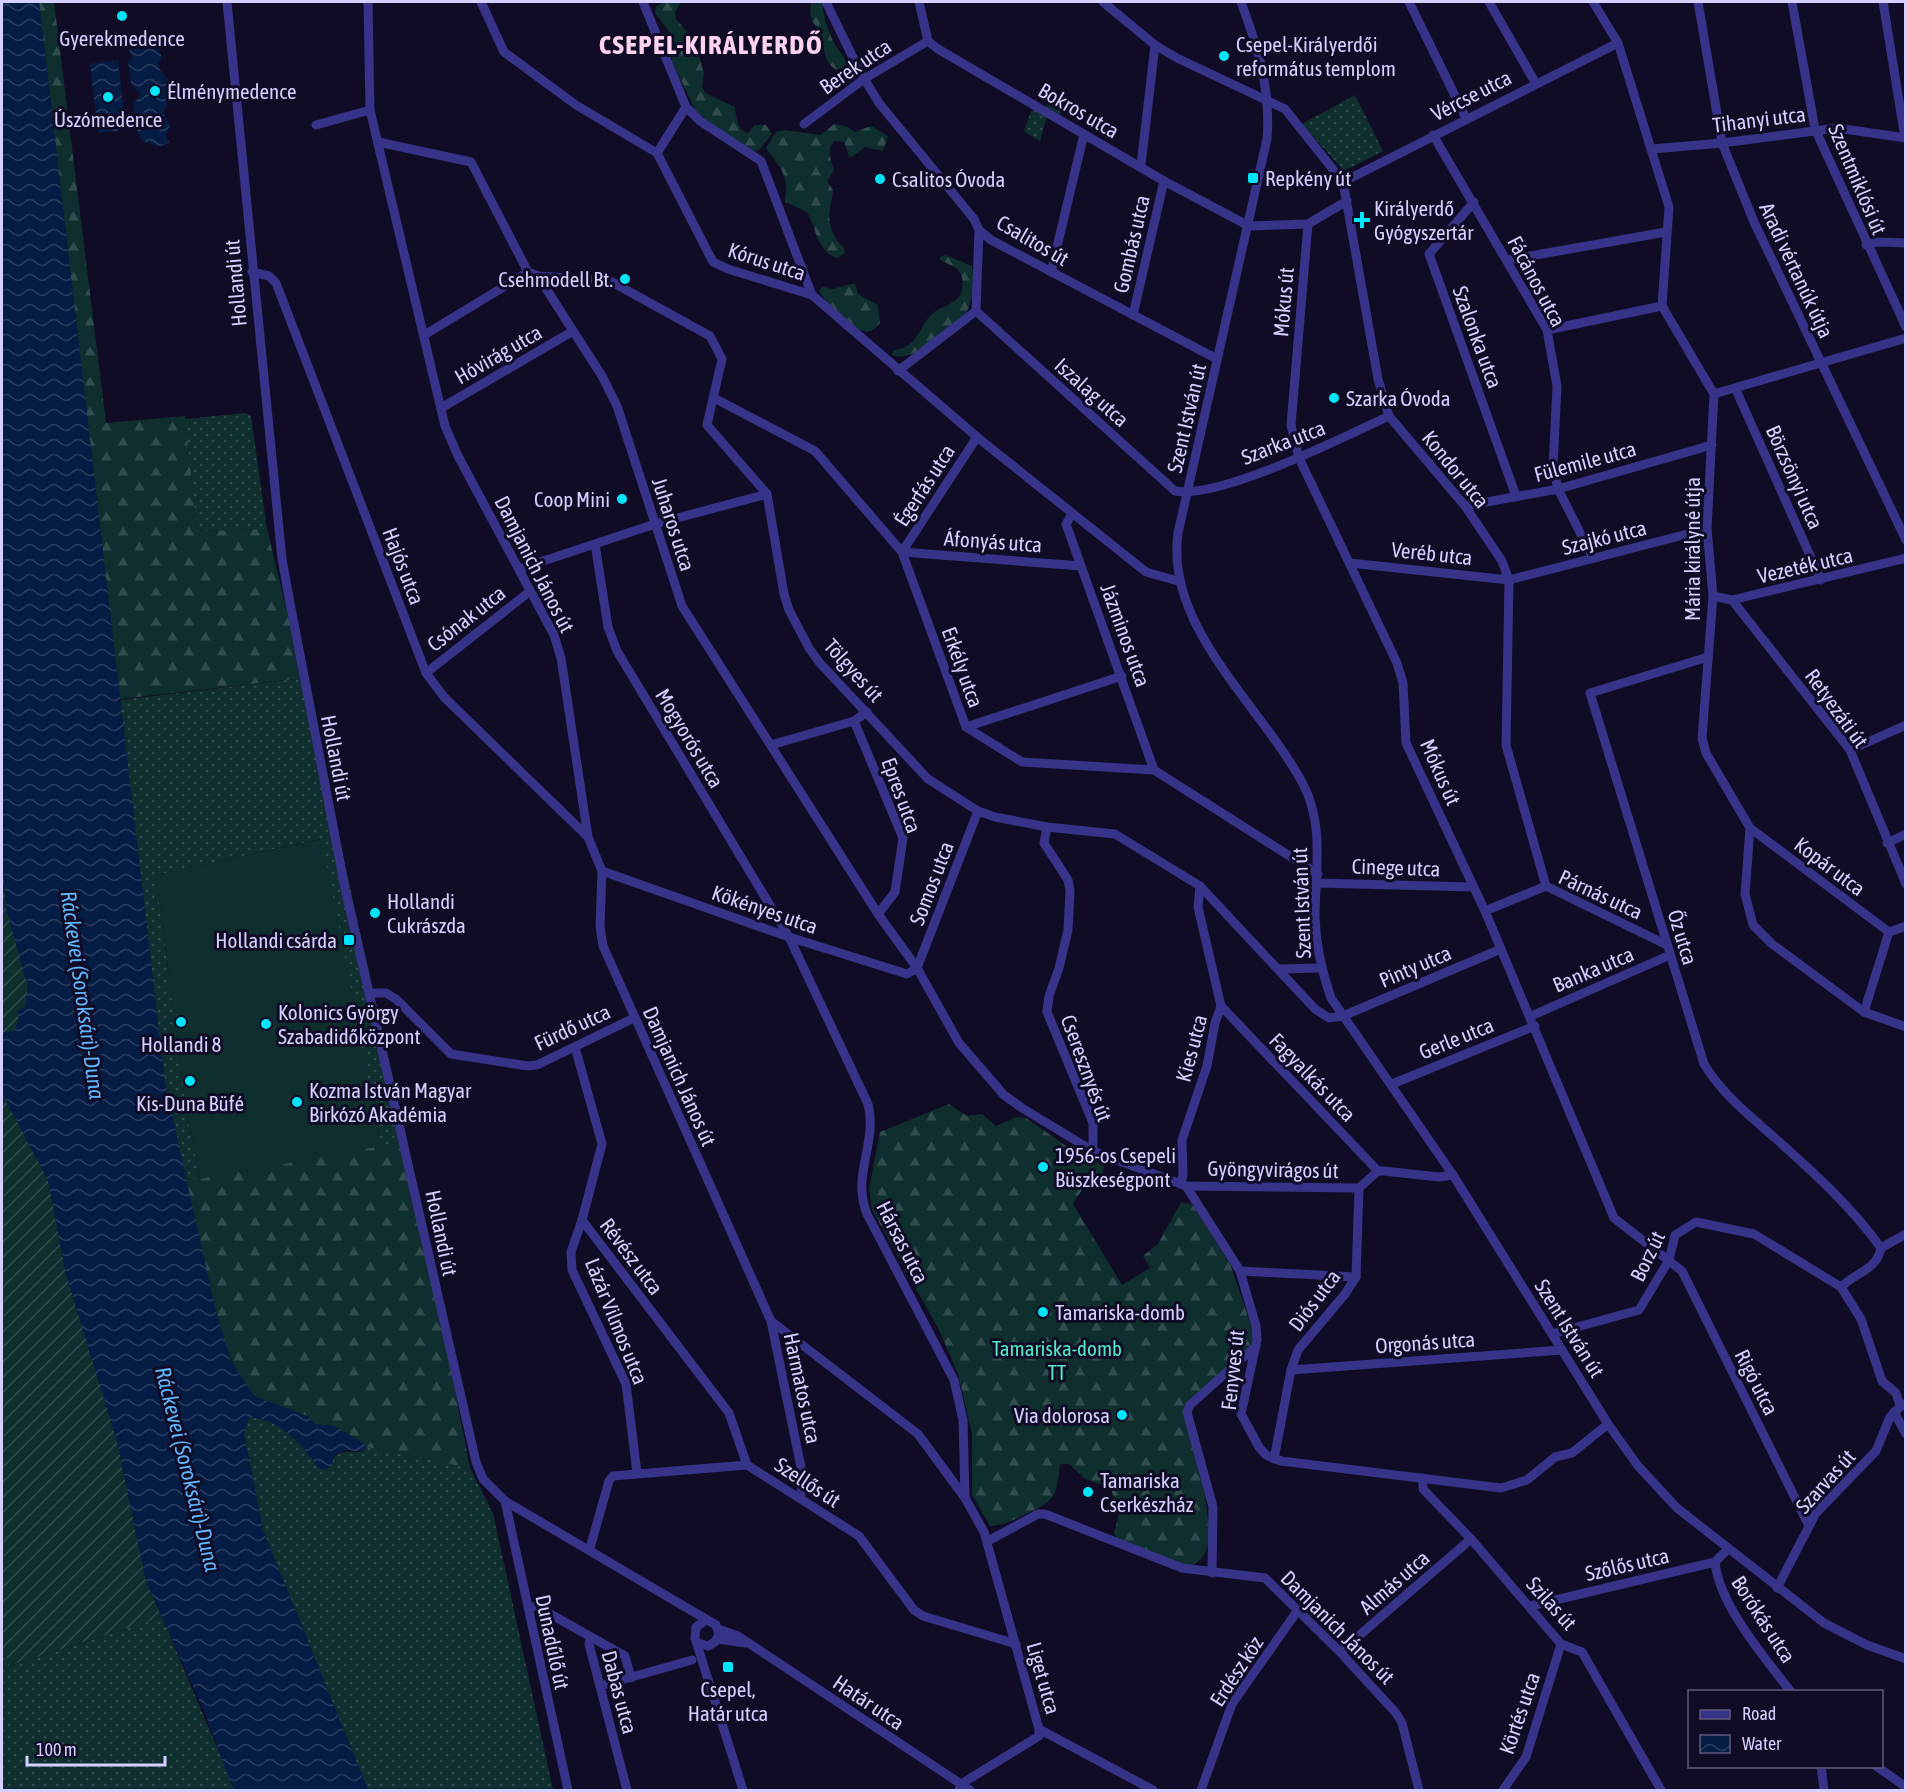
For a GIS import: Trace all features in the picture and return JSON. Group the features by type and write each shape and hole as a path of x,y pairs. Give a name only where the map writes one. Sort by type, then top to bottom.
{"street":[{"name":"Hollandi út","path":"227,2 252,272 286,581 345,888 471,1445 483,1479 505,1501"},
{"name":"Damjanich János út","path":"368,2 370,110 426,334 441,408 458,456 554,635 561,658 588,837 602,871 600,927 603,946 771,1321 918,1434 964,1498 988,1541 1038,1514 1045,1514 1182,1568 1265,1578 1340,1652 1399,1717 1419,1791"},
{"path":"481,2 504,52 576,105 657,153 686,107"},
{"path":"643,2 686,107 700,121 762,160 812,295"},
{"name":"Csalitos út","path":"826,2 864,79 879,103 974,219 979,230 991,240 1217,359"},
{"path":"919,2 928,41"},
{"path":"1103,2 1155,45 1268,102"},
{"name":"Szent István út","path":"1241,2 1263,67 1268,102 1267,139 1176,547 1179,581 1197,627 1303,783 1316,821 1318,878 1315,919 1321,968 1331,998 1453,1175 1608,1424 1653,1484 1677,1508 1728,1549 1778,1588 1844,1634 1905,1659"},
{"path":"1409,2 1466,118"},
{"path":"1489,2 1535,82"},
{"path":"1593,2 1618,43 1653,149 1669,207 1662,306 1714,394 1736,390 1905,338"},
{"name":"Aradi vértanúk útja","path":"1698,2 1722,143 1754,222 1905,540"},
{"name":"Szentmiklósi út","path":"1792,2 1815,129 1905,327"},
{"path":"1883,2 1905,138"},
{"name":"Berek utca","path":"804,124 864,79 928,41"},
{"name":"Bokros utca","path":"928,41 1084,134 1141,165 1164,181 1249,226"},
{"name":"Vércse utca","path":"1342,182 1535,82 1618,43"},
{"path":"1141,165 1155,45"},
{"name":"Kondor utca","path":"1268,102 1285,109 1342,182 1378,379 1389,416 1465,506 1502,561 1509,580 1506,746 1546,886"},
{"path":"316,125 370,110"},
{"name":"Tihanyi utca","path":"1653,149 1722,143 1815,129 1837,128 1905,138"},
{"path":"1051,272 1084,134"},
{"name":"Fácános utca","path":"1433,135 1547,330 1557,386 1553,467 1558,489 1593,558"},
{"name":"Juharos utca","path":"378,142 471,162 533,274 602,376 617,406 682,606 878,914 917,968"},
{"name":"Kórus utca","path":"657,153 713,262 812,295 977,437 1146,572 1179,581"},
{"name":"Gombás utca","path":"1133,315 1164,181"},
{"path":"1249,226 1308,224 1347,201"},
{"name":"Szalonka utca","path":"1474,202 1429,254 1516,496"},
{"name":"Mókus út","path":"1308,224 1291,413 1299,458 1397,663 1403,683 1406,743 1485,911 1531,1016 1614,1218 1669,1260"},
{"path":"898,370 976,311 979,230"},
{"path":"1508,260 1666,232"},
{"path":"1866,245 1878,242 1905,243"},
{"name":"Hajós utca","path":"252,272 269,276 276,283 426,673 444,697 588,837"},
{"path":"426,334 533,274 610,281 710,336 722,359 707,425 767,494 655,524 519,569"},
{"path":"1547,330 1662,306"},
{"name":"Iszalag utca","path":"976,311 1169,487 1187,492"},
{"name":"Hóvirág utca","path":"441,408 573,331"},
{"name":"Börzsönyi utca","path":"1736,390 1821,580"},
{"name":"Mária királyné útja","path":"1714,394 1707,530 1713,596 1703,744 1750,828"},
{"name":"Erkély utca","path":"714,398 810,447 902,552 966,728 1022,762 1154,770 1318,878"},
{"name":"Szarka utca","path":"1187,492 1207,489 1299,458 1389,416"},
{"name":"Égerfás utca","path":"902,552 977,437"},
{"name":"Fülemile utca","path":"1465,506 1558,489 1712,445"},
{"name":"Tölgyes út","path":"767,494 789,610 819,662 928,779 978,811 1047,827 1114,834 1200,886 1315,1009 1329,1018 1343,1016"},
{"name":"Jázminos utca","path":"1072,514 1066,524 1154,770"},
{"name":"Szajkó utca","path":"1509,580 1707,530"},
{"name":"Mogyorós utca","path":"595,544 608,627 616,651 789,937"},
{"name":"Áfonyás utca","path":"902,552 1081,566"},
{"name":"Vezeték utca","path":"1713,596 1732,600 1905,558"},
{"name":"Veréb utca","path":"1350,563 1509,580"},
{"name":"Csónak utca","path":"426,673 529,592"},
{"name":"Retyezáti út","path":"1732,600 1850,750 1905,884"},
{"name":"Őz utca","path":"1708,657 1590,693 1704,1064 1717,1086 1792,1153 1867,1227 1881,1248"},
{"path":"966,728 1122,676"},
{"path":"771,745 854,721 867,712"},
{"name":"Epres utca","path":"854,721 903,838 895,892 878,914"},
{"path":"1850,750 1905,725"},
{"name":"Somos utca","path":"917,968 978,811"},
{"name":"Cseresznyés út","path":"1047,827 1044,843 1068,880 1070,891 1068,930 1047,1008 1093,1123 1093,1151"},
{"path":"1750,828 1745,894 1753,925 1772,944 1864,1012 1905,1027"},
{"name":"Kopár utca","path":"1750,828 1889,932"},
{"path":"1887,843 1905,834"},
{"name":"Kökényes utca","path":"602,871 789,937 907,975 917,968"},
{"name":"Cinege utca","path":"1318,878 1473,887"},
{"name":"Kies utca","path":"1184,1184 1182,1140 1207,1066 1215,1023 1221,1006 1198,907 1200,886"},
{"name":"Párnás utca","path":"1485,911 1546,886 1667,945"},
{"path":"1864,1012 1889,932 1905,926"},
{"name":"Hársas utca","path":"789,937 868,1104 870,1129 860,1185 862,1202 954,1380 963,1420 964,1498"},
{"name":"Pinty utca","path":"1343,1016 1501,949"},
{"name":"Banka utca","path":"1531,1016 1670,955"},
{"path":"917,968 959,1043 1004,1095 1093,1151 1184,1184"},
{"path":"1279,969 1321,968"},
{"name":"Fürdő utca","path":"370,993 386,993 396,999 451,1054 528,1066 537,1065 634,1018"},
{"name":"Fagyalkás utca","path":"1221,1006 1378,1172"},
{"name":"Gerle utca","path":"1392,1084 1535,1026"},
{"name":"Révész utca","path":"575,1047 602,1144 582,1220 729,1413 747,1465"},
{"path":"1359,1188 1378,1172 1439,1177 1453,1175"},
{"name":"Gyöngyvirágos út","path":"1184,1184 1359,1188"},
{"name":"Fenyves út","path":"1184,1184 1240,1271 1256,1326 1256,1346 1241,1414 1259,1447 1274,1459"},
{"name":"Diós utca","path":"1274,1459 1291,1370 1298,1350 1345,1294 1356,1277 1359,1188"},
{"name":"Lázár Vilmos utca","path":"582,1220 572,1252 572,1270 626,1384 637,1473"},
{"name":"Borz út","path":"1552,1334 1639,1310 1669,1260 1675,1235 1696,1222 1754,1234 1841,1287"},
{"path":"1905,1234 1881,1248 1879,1260 1870,1268 1851,1277 1841,1287 1861,1319 1882,1381 1896,1393 1905,1434"},
{"name":"Rigó utca","path":"1669,1260 1682,1271 1808,1524"},
{"path":"1240,1271 1356,1277"},
{"name":"Harmatos utca","path":"771,1321 804,1482 800,1497"},
{"path":"1212,1573 1213,1507 1187,1412 1190,1405 1256,1346"},
{"name":"Orgonás utca","path":"1291,1370 1562,1350"},
{"name":"Szarvas út","path":"1778,1588 1808,1524 1876,1451 1900,1407"},
{"path":"1274,1459 1501,1488 1527,1480 1555,1457 1572,1453 1608,1424"},
{"name":"Szellős út","path":"590,1548 609,1481 613,1476 747,1465 859,1536 914,1610 922,1616 1016,1644"},
{"name":"Szilas út","path":"1423,1478 1423,1489 1471,1539 1561,1644 1582,1652 1661,1791"},
{"path":"505,1501 590,1548 712,1622 716,1638 706,1666"},
{"name":"Dunadűlő út","path":"505,1501 568,1791"},
{"name":"Almás utca","path":"1340,1652 1471,1539"},
{"name":"Liget utca","path":"960,1787 1039,1736 988,1541"},
{"path":"1715,1562 1728,1549"},
{"name":"Szőlős utca","path":"1530,1606 1715,1562"},
{"name":"Borókás utca","path":"1715,1562 1717,1579 1729,1601 1762,1654 1789,1690"},
{"path":"679,1603 687,1611 696,1627 695,1638 706,1666 743,1791"},
{"name":"Dabas utca","path":"528,1608 536,1606 591,1637 589,1644 627,1791"},
{"name":"Erdész köz","path":"1201,1791 1232,1704 1299,1610"},
{"path":"696,1627 706,1620"},
{"path":"591,1637 625,1656 631,1678"},
{"name":"Határ utca","path":"698,1642 716,1638 748,1644 960,1787 970,1791"},
{"name":"Körtés utca","path":"1503,1791 1526,1757 1561,1644"},
{"path":"600,1686 692,1660"},
{"path":"1039,1729 1153,1791"},
{"path":"1821,1768 1824,1791"},
{"path":"1877,1768 1905,1787"}],"green space":[{"path":"39,2 54,2 106,423 185,416 197,531 267,529 303,678 120,699"},
{"path":"665,2 681,2 675,12 676,19 695,41 704,74 702,87 705,93 735,107 738,123 744,132 748,133 755,125 766,125 772,134 759,150 754,151 719,131 695,110 672,61 673,37 655,13 656,6"},
{"path":"811,2 822,2 828,28 834,43 846,61 847,72 839,71 827,61 819,32 812,20"},
{"path":"1355,95 1383,151 1344,171 1302,124"},
{"path":"1049,101 1063,110 1060,114 1046,119 1040,141 1024,131 1031,111 1046,107"},
{"path":"834,124 848,127 855,132 871,126 888,136 883,151 865,147 852,157 849,156 844,142 834,141 830,148 834,170 827,181 833,190 829,219 835,237 845,253 837,258 826,251 818,239 807,212 785,202 786,185 783,172 766,148 776,132 784,130 821,135"},
{"path":"945,255 972,266 973,294 966,314 949,332 929,346 907,355 892,354 894,350 913,341 932,314 954,301 961,293 963,284 960,272 940,260 940,257"},
{"path":"855,283 858,294 878,305 880,323 871,331 859,329 845,320 831,307 819,290 823,287 833,289"},
{"path":"245,413 251,416 267,529 197,531 185,419"},
{"path":"303,678 407,1141 381,1146 321,839 156,875 187,1115 200,1179 186,1180 165,1083 120,700"},
{"name":"Kolonics György Szabadidőközpont","path":"322,839 381,1146 200,1179 187,1115 156,875"},
{"path":"2,852 6,908 28,986 25,1008 14,1031 2,1033"},
{"path":"2,1093 48,1180 66,1274 117,1441 146,1581 162,1617 9,1666 2,1640"},
{"name":"Tamariska-domb TT","path":"949,1104 967,1116 982,1114 996,1126 1017,1117 1026,1118 1072,1150 1104,1165 1103,1175 1095,1188 1085,1185 1073,1204 1122,1285 1150,1268 1143,1256 1158,1244 1181,1202 1193,1205 1231,1266 1254,1335 1251,1345 1192,1399 1185,1409 1206,1503 1209,1539 1206,1551 1190,1567 1117,1538 1114,1533 1119,1514 1111,1489 1084,1478 1069,1464 1060,1464 1055,1491 1049,1501 1005,1523 990,1526 972,1495 972,1433 958,1374 938,1328 872,1210 869,1189 880,1132"},
{"path":"407,1141 470,1468 366,1447 334,1426 314,1424 300,1414 267,1403 253,1394 239,1375 218,1323 186,1180"},
{"path":"249,1417 271,1422 280,1427 297,1441 318,1468 326,1469 337,1454 363,1452 366,1447 470,1468 493,1513 553,1790 368,1790 263,1530 244,1434"},
{"path":"162,1617 235,1790 2,1790 2,1640 10,1666"}],"water":[{"name":"Ráckevei (Soroksári)-Duna","path":"2,2 39,2 165,1083 215,1307 231,1361 254,1396 308,1416 314,1424 334,1426 366,1447 363,1452 346,1450 334,1455 332,1466 326,1469 318,1468 289,1434 270,1422 249,1417 244,1434 263,1530 368,1790 235,1790 233,1788 205,1714 146,1581 117,1441 66,1274 48,1180 2,1093 2,1033 14,1031 19,1020 17,1011 25,1007 28,986 6,908 2,852"},
{"name":"Élménymedence","path":"145,34 155,36 162,58 158,63 159,67 170,85 169,99 163,113 170,125 166,136 169,142 160,147 143,141 136,129 134,104 140,94 131,83 128,62 132,58 129,50"},
{"name":"Úszómedence","path":"118,60 126,130 98,133 90,64"}],"place":[{"name":"Gyerekmedence","path":"122,16"},
{"name":"Csepel-Királyerdői református templom","path":"1224,56"},
{"name":"Élménymedence","path":"155,91"},
{"name":"Úszómedence","path":"108,97"},
{"name":"Repkény út","path":"1253,178"},
{"name":"Csalitos Óvoda","path":"880,179"},
{"name":"Királyerdő Gyógyszertár","path":"1362,220"},
{"name":"Csehmodell Bt.","path":"625,279"},
{"name":"Szarka Óvoda","path":"1334,398"},
{"name":"Coop Mini","path":"622,499"},
{"name":"Hollandi Cukrászda","path":"375,913"},
{"name":"Hollandi csárda","path":"349,940"},
{"name":"Hollandi 8","path":"181,1022"},
{"name":"Kolonics György Szabadidőközpont","path":"266,1024"},
{"name":"Kis-Duna Büfé","path":"190,1081"},
{"name":"Kozma István Magyar Birkózó Akadémia","path":"297,1102"},
{"name":"1956-os Csepeli Büszkeségpont","path":"1043,1167"},
{"name":"Tamariska-domb","path":"1043,1312"},
{"name":"Via dolorosa","path":"1122,1415"},
{"name":"Tamariska Cserkészház","path":"1088,1492"},
{"name":"Csepel, Határ utca","path":"728,1667"}],"district":[{"name":"CSEPEL-KIRÁLYERDŐ","path":"711,44"}]}
